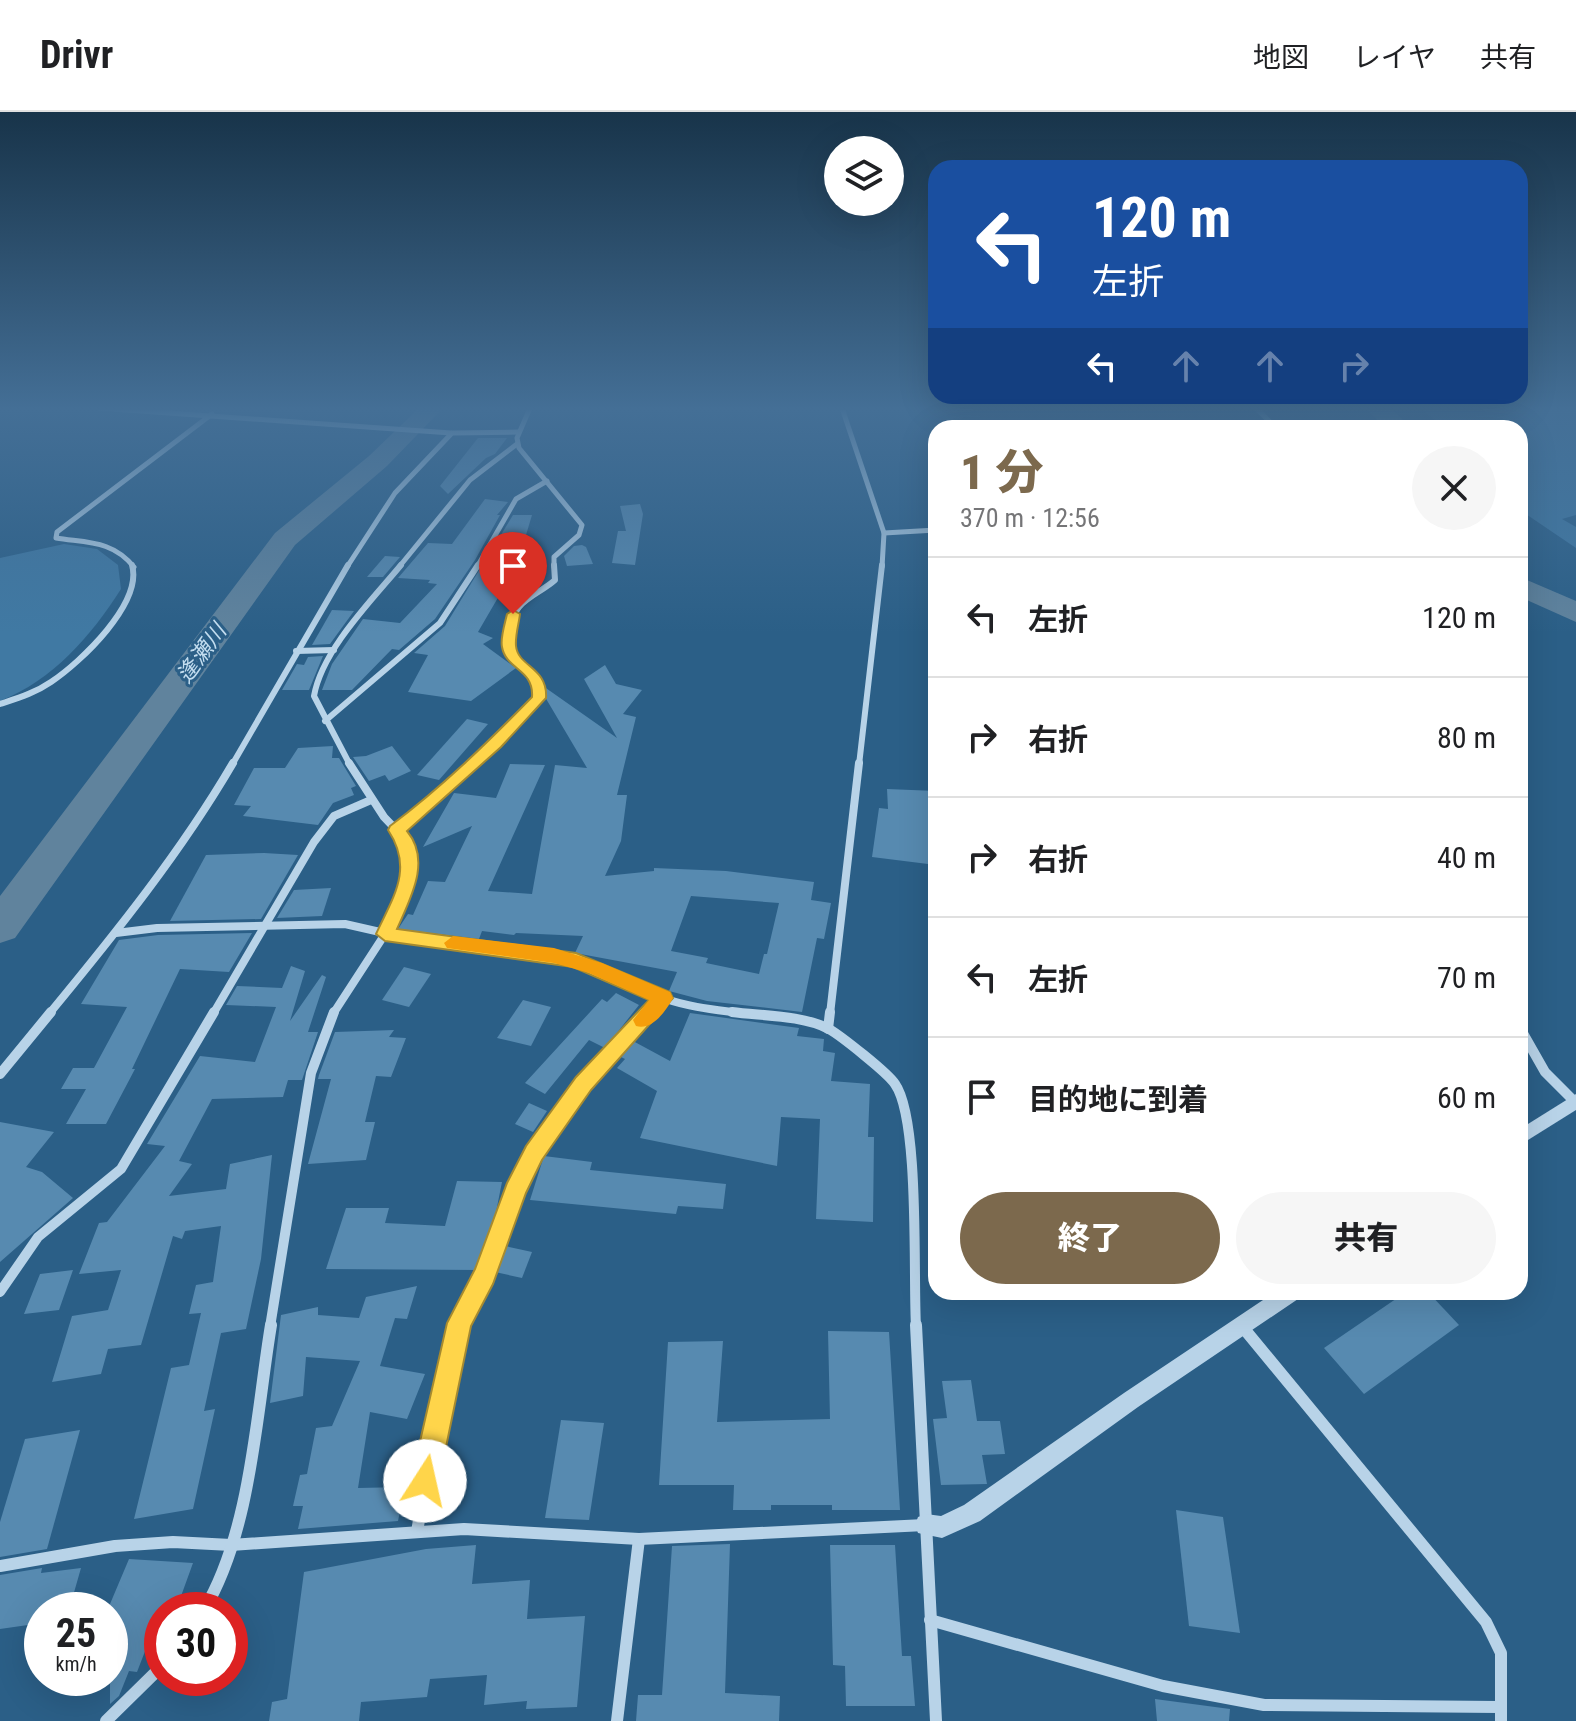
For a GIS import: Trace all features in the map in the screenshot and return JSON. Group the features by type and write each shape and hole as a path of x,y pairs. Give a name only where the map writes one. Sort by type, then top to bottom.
{"street":[{"path":"0,704 36,691 93,647 130,595 134,567 118,548 86,540 56,538 57,532 121,483"},
{"path":"0,1074 116,933 214,795 377,518 404,483"},
{"path":"215,1592 238,1530 311,1073 334,1011 385,934 410,878 404,838 371,800 325,721 314,696 316,684 334,650 468,483"},
{"path":"325,721 440,623 462,593 516,499 543,483"},
{"path":"396,830 422,811 495,744 539,698 540,689 534,675 515,658 509,647 511,619 518,607 555,580 557,552 579,535 582,528 549,483"},
{"path":"828,1029 884,533 867,483"},
{"path":"884,533 928,530"},
{"path":"296,651 334,650"},
{"path":"0,1292 38,1237 121,1169 314,842 331,820 345,810 371,800"},
{"path":"116,933 157,928 345,924 364,926 385,934 576,960 663,998 690,1006 805,1022 828,1029 894,1081 906,1110 912,1187 915,1314 936,1721"},
{"path":"417,1532 434,1430 459,1323 485,1275 515,1191 534,1153 583,1083 663,998"},
{"path":"1528,1042 1545,1072 1576,1102 1528,1133"},
{"path":"0,1566 167,1542 202,1541 231,1545 464,1529 639,1539 926,1525 942,1527 972,1513 1279,1300"},
{"path":"930,1620 1163,1686 1264,1705 1500,1714 1502,1661 1488,1626 1241,1325"},
{"path":"617,1721 639,1539"},
{"path":"106,1721 144,1684"}],"shaded area":[{"path":"1528,483 1576,483 1576,515 1562,519 1576,527 1576,548 1528,515"},
{"path":"64,544 97,549 118,565 121,589 84,640 54,669 0,701 0,558"}],"building":[{"path":"442,483 460,483 448,494 440,486"},
{"path":"485,499 508,502 497,515 500,515 475,560 435,619 399,650 392,649 352,690 322,690 332,664 363,619 400,623 437,584 428,583 430,580 398,578 428,543 452,544"},
{"path":"640,504 643,514 635,565 612,563 618,531 626,531 620,506"},
{"path":"513,515 532,515 520,555 528,553 518,578 514,578 510,589 503,589 478,632 493,638 483,644 516,668 471,701 408,692 428,655 414,653 445,626"},
{"path":"574,546 586,547 593,564 567,566 564,556"},
{"path":"385,556 400,557 383,577 367,577"},
{"path":"332,610 354,611 330,644 312,645"},
{"path":"323,656 309,690 282,690 297,664 304,665 308,657"},
{"path":"605,665 616,684 642,690 623,714 636,717 617,795 627,795 621,841 605,876 654,871 654,868 726,871 814,882 811,900 831,903 824,939 817,938 802,1012 707,1001 669,991 677,972 575,953 583,936 514,935 482,931 479,939 398,929 408,914 413,915 428,881 445,882 472,826 423,847 454,793 496,798 510,764 545,765 488,891 532,894 555,765 587,768 545,697 543,686 617,738 584,679","holes":["691,896 779,903 759,974 706,963 708,958 671,951"]},
{"path":"467,719 488,724 439,780 417,775"},
{"path":"333,746 332,758 339,758 356,786 351,788 354,795 333,803 318,825 243,816 251,806 234,805 254,768 285,768 298,748"},
{"path":"392,746 411,771 389,781 385,775 369,781 353,757 366,756"},
{"path":"887,789 928,791 928,864 872,857 879,808 888,809"},
{"path":"206,855 298,855 261,919 170,921"},
{"path":"331,888 322,916 277,918 294,890"},
{"path":"252,933 229,972 180,969 132,1069 135,1069 106,1124 66,1124 86,1089 61,1089 73,1068 94,1068 127,1007 81,1004 119,940 158,935"},
{"path":"291,966 305,971 290,1021 322,975 326,977 308,1032 318,1032 302,1080 288,1080 283,1097 212,1099 179,1161 192,1164 169,1196 226,1189 230,1164 272,1155 261,1259 246,1329 221,1333 204,1411 215,1409 193,1509 134,1519 171,1368 189,1365 201,1313 189,1314 196,1285 213,1282 221,1226 185,1231 182,1239 173,1236 141,1345 108,1349 101,1374 52,1382 72,1316 108,1310 121,1270 79,1274 99,1223 107,1222 165,1146 147,1144 200,1056 255,1062 276,1007 226,1005 237,986 282,988"},
{"path":"404,967 431,974 409,1007 382,1000"},
{"path":"616,993 639,1005 605,1048 589,1040 545,1094 525,1083 602,999 607,1002"},
{"path":"523,1000 551,1007 531,1046 497,1038"},
{"path":"690,1013 799,1028 797,1036 824,1039 823,1051 835,1053 831,1081 870,1084 868,1137 874,1137 873,1222 816,1219 820,1119 781,1117 777,1166 640,1138 657,1091 617,1068 625,1059 619,1056 633,1041 670,1061"},
{"path":"394,1030 389,1037 406,1038 391,1077 376,1076 365,1122 375,1122 366,1160 308,1164 331,1079 318,1079 335,1032"},
{"path":"529,1103 547,1111 533,1132 515,1124"},
{"path":"0,1122 54,1132 26,1167 42,1172 73,1198 0,1262"},
{"path":"544,1156 592,1162 590,1170 726,1184 723,1209 678,1206 676,1214 530,1200"},
{"path":"457,1181 502,1182 490,1242 478,1270 326,1269 346,1208 389,1208 385,1223 445,1226"},
{"path":"505,1246 532,1252 522,1278 495,1272"},
{"path":"73,1270 59,1310 24,1314 40,1274"},
{"path":"417,1286 407,1319 395,1318 380,1366 425,1374 407,1419 370,1412 358,1488 405,1487 398,1521 298,1529 303,1506 293,1506 300,1475 307,1474 316,1428 332,1426 360,1361 306,1357 303,1396 270,1403 281,1315 318,1307 318,1315 359,1318 366,1297"},
{"path":"1394,1300 1436,1300 1459,1325 1364,1394 1324,1348"},
{"path":"828,1331 889,1332 900,1510 832,1510 832,1505 771,1505 771,1510 733,1510 734,1485 659,1485 668,1342 723,1341 717,1422 830,1419"},
{"path":"971,1380 977,1421 1000,1421 1005,1454 982,1455 987,1484 941,1485 933,1419 947,1418 942,1381"},
{"path":"561,1420 604,1423 589,1520 545,1518"},
{"path":"80,1430 47,1549 0,1557 0,1522 25,1439"},
{"path":"1176,1510 1223,1517 1240,1633 1189,1626"},
{"path":"730,1544 725,1693 780,1696 779,1721 636,1721 638,1695 662,1695 672,1546"},
{"path":"476,1545 472,1584 530,1580 527,1619 585,1616 577,1707 526,1709 527,1701 484,1705 487,1675 430,1679 427,1697 361,1702 359,1721 269,1721 272,1702 287,1699 304,1572 426,1549"},
{"path":"830,1545 895,1545 902,1656 911,1656 915,1706 846,1706 845,1666 833,1665"},
{"path":"129,1559 193,1563 183,1592 144,1592 144,1654 137,1672 128,1674 128,1592 115,1592"},
{"path":"42,1568 41,1573 81,1568 74,1592 24,1592 24,1626 0,1629 0,1575"},
{"path":"1155,1699 1230,1709 1229,1721 1157,1721"}],"waterway":[{"name":"逢瀬川","path":"0,927 285,539 352,483"},
{"path":"1528,590 1576,613"}],"slow traffic":[{"path":"453,943 576,960 663,998 643,1020"}],"route":[{"path":"425,1481 459,1323 485,1275 515,1191 534,1153 583,1083 663,998 576,960 385,934 400,907 410,878 404,838 396,830 422,811 495,744 539,698 540,689 534,675 512,655 509,647 513,614"}]}
